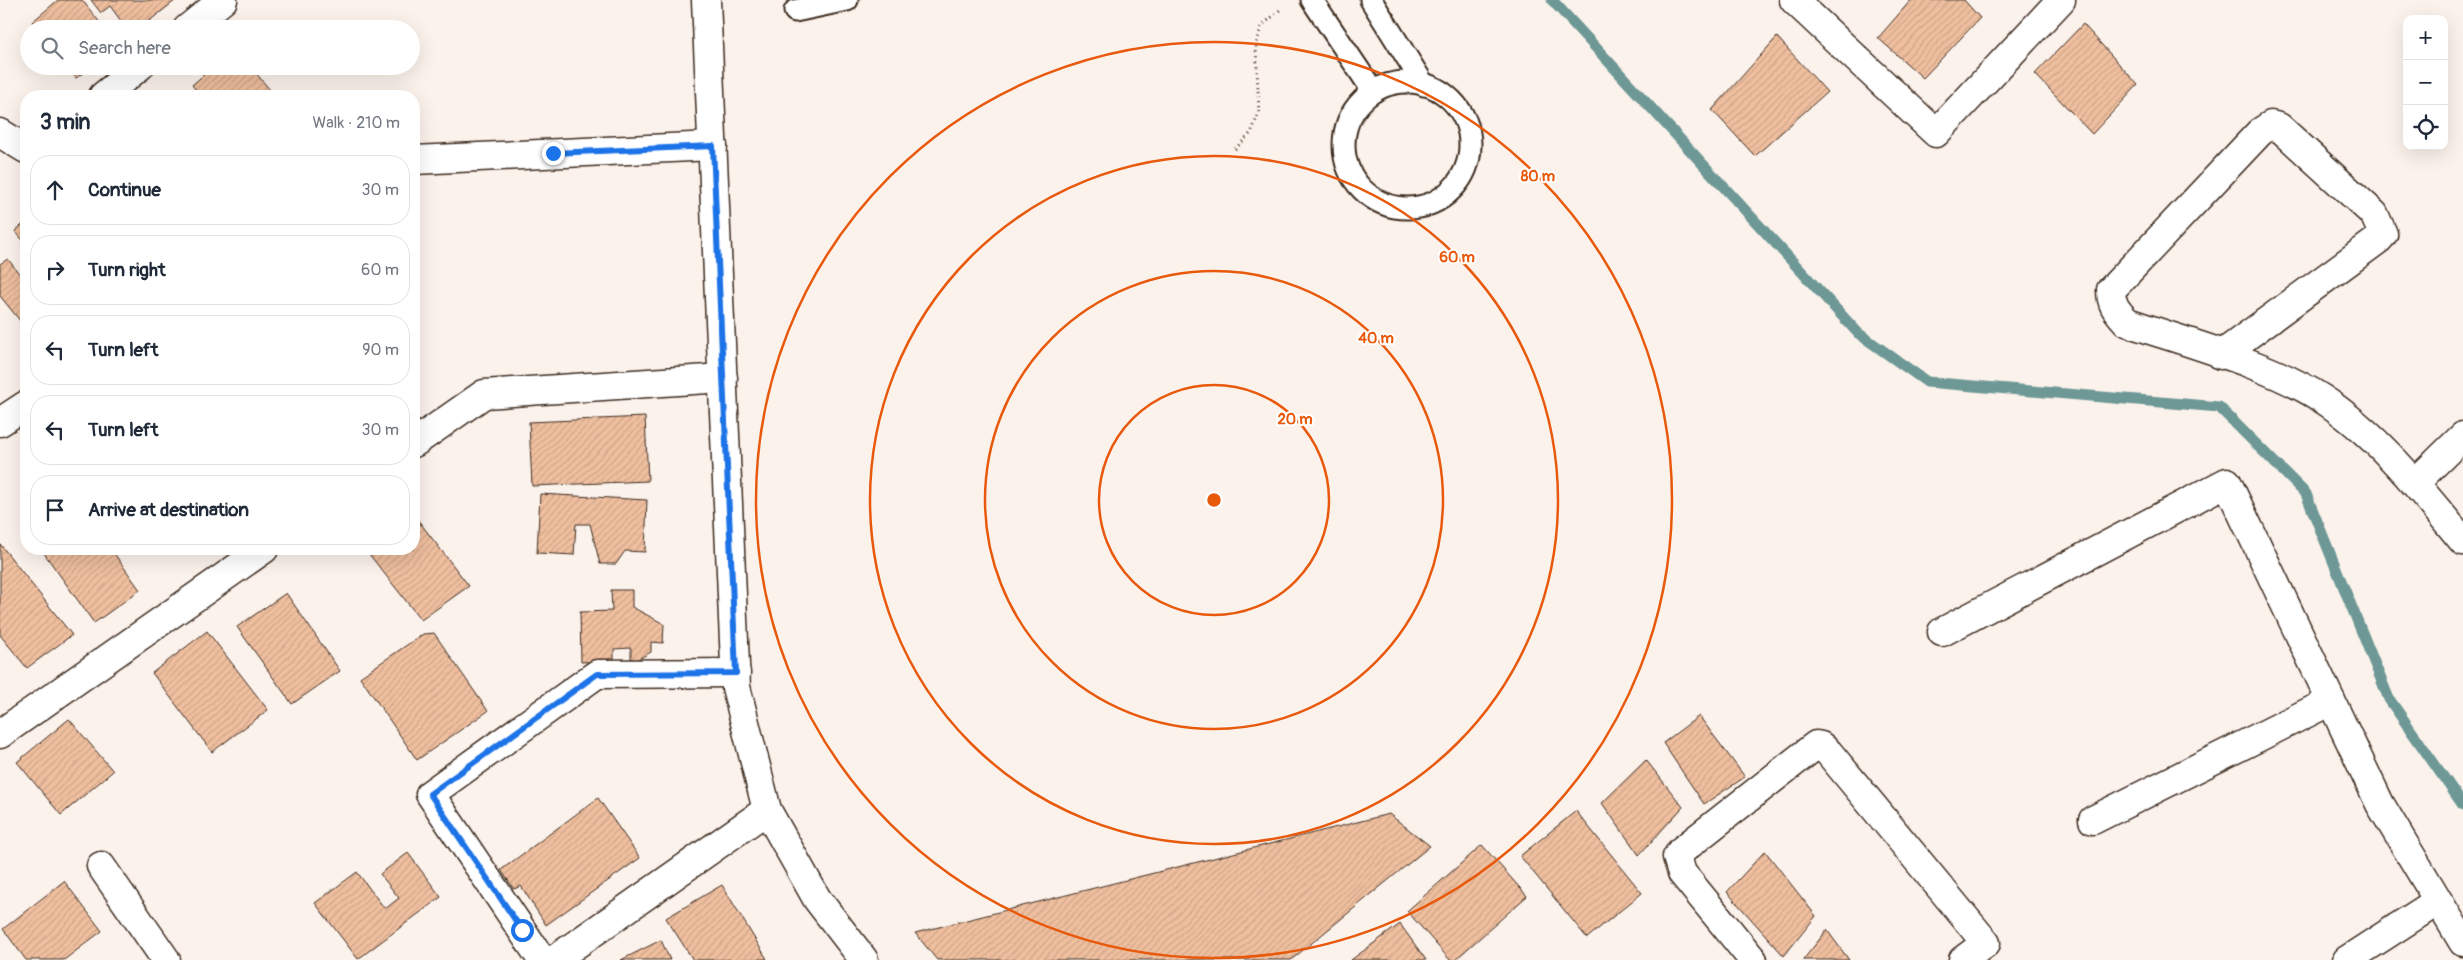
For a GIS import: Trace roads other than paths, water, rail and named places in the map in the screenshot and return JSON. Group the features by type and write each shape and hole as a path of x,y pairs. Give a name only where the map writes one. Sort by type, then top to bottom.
{"street":[{"path":"198,20 223,0"},
{"path":"706,0 736,686 766,810 817,899 864,960"},
{"path":"1794,0 1936,134 2061,0"},
{"path":"110,90 129,75"},
{"path":"2221,355 2379,239 2382,234 2374,214 2279,128 2271,125 2260,132 2111,290 2111,300 2116,310 2127,322 2221,355 2276,374 2321,398 2352,422 2415,483 2463,541"},
{"path":"0,133 20,145"},
{"path":"420,160 713,146"},
{"path":"420,439 484,394 723,378"},
{"path":"0,422 20,409"},
{"path":"2415,483 2463,436"},
{"path":"1942,632 2227,482 2380,804 2463,942"},
{"path":"0,734 255,555"},
{"path":"542,960 430,794 597,674 736,673"},
{"path":"2093,820 2331,702"},
{"path":"1754,960 1682,872 1677,857 1680,851 1816,745 1821,746 1829,753 1986,943 1963,960"},
{"path":"554,960 766,810"},
{"path":"102,866 166,960"},
{"path":"2347,960 2438,901"}],"lane":[{"path":"795,11 847,0"},
{"path":"1312,0 1373,91"},
{"path":"1371,0 1424,84"},
{"path":"1394,82 1424,84 1446,95 1458,108 1467,124 1470,142 1469,161 1462,178 1451,192 1436,202 1419,208 1401,208 1383,204 1367,195 1355,182 1346,166 1343,148 1344,130 1351,113 1373,91 1394,82"}],"waterway":[{"path":"1552,0 1858,333 1927,382 2219,407 2306,494 2389,699 2463,805"}]}
